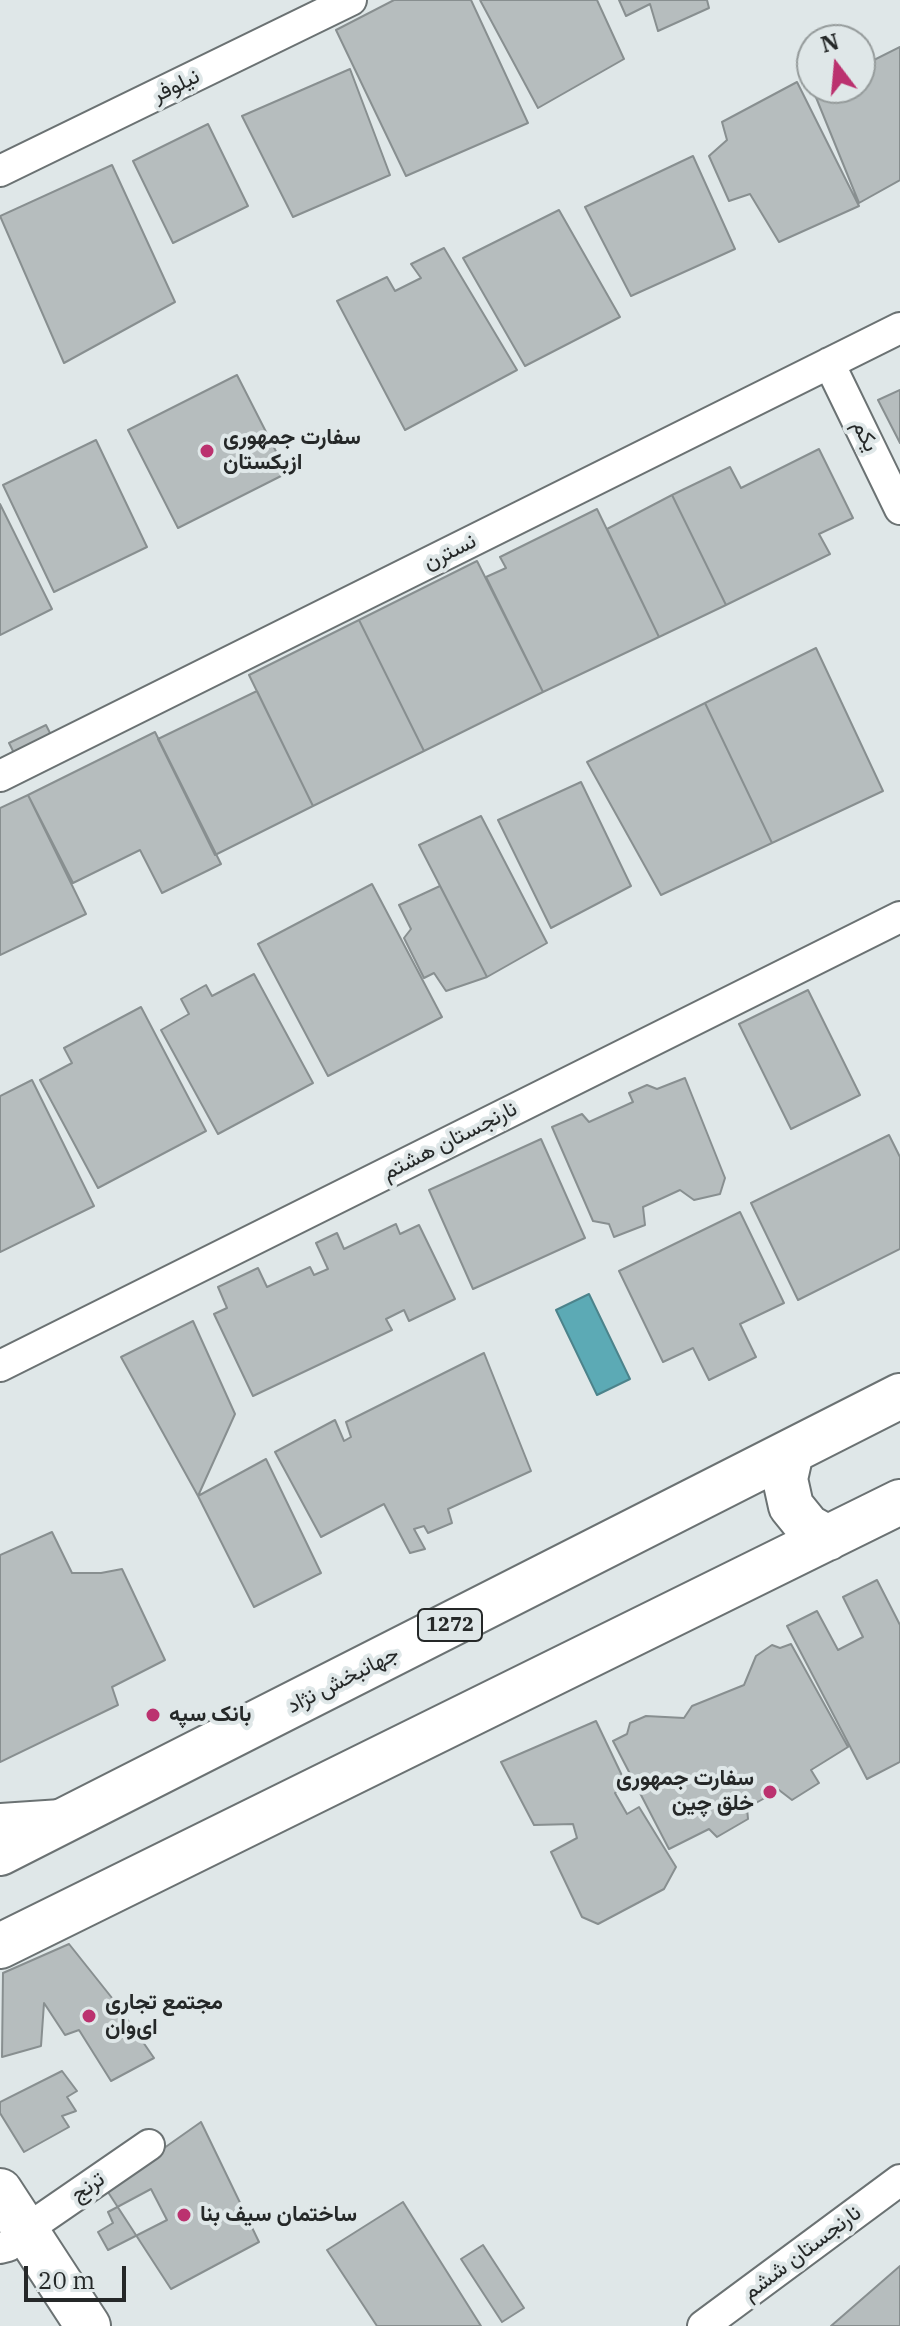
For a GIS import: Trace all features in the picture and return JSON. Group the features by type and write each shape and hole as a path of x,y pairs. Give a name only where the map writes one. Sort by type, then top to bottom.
{"main road":[{"name":"جهانبخش نژاد","path":"0,1853 900,1396"},
{"path":"791,1452 785,1479 791,1506 808,1527 828,1538"},
{"path":"0,1946 900,1502"},
{"path":"0,2191 13,2238 88,2326"}],"street":[{"name":"نیلوفر","path":"0,171 351,0"},
{"name":"نسترن","path":"0,776 900,328"},
{"name":"یکم","path":"829,363 900,509"},
{"name":"نارنجستان هشتم","path":"0,1366 900,917"},
{"path":"0,1819 79,1814"},
{"name":"ترنج","path":"13,2238 149,2145"},
{"name":"نارنجستان ششم","path":"703,2326 900,2180"}],"water":[{"path":"589,1294 630,1379 597,1395 556,1310"}],"building":[{"path":"394,0 471,0 528,123 406,176 336,30"},
{"path":"480,0 597,0 624,59 538,108"},
{"path":"619,0 707,0 709,8 658,31 650,4 626,16"},
{"path":"900,47 900,180 859,203 819,104 876,104 876,59"},
{"path":"350,69 390,175 293,217 242,116"},
{"path":"796,83 796,104 808,104 859,206 779,242 750,194 729,201 709,156 727,140 722,122"},
{"path":"208,124 248,206 173,243 133,161"},
{"path":"693,156 735,249 631,296 585,207"},
{"path":"112,165 175,302 64,363 0,216"},
{"path":"559,210 620,317 525,366 463,258"},
{"path":"444,248 517,370 405,430 337,301 387,277 395,291 421,278 411,264"},
{"name":"سفارت جمهوری ازبکستان","path":"237,375 287,473 178,528 128,430"},
{"path":"900,390 900,443 878,400"},
{"path":"96,440 147,547 54,592 3,485"},
{"path":"819,449 853,518 819,534 830,554 726,605 672,495 730,467 741,488"},
{"path":"672,495 726,605 659,637 607,529"},
{"path":"0,504 52,609 0,635"},
{"path":"597,509 659,637 543,692 486,577 506,568 500,557"},
{"path":"477,561 543,692 424,751 359,620"},
{"path":"359,620 424,751 313,806 249,675"},
{"path":"816,648 883,791 772,843 705,703"},
{"path":"257,691 313,806 215,855 158,739"},
{"path":"705,703 772,843 661,895 587,762"},
{"path":"46,725 53,739 16,757 9,743"},
{"path":"155,732 221,864 162,893 140,850 73,883 28,795"},
{"path":"581,782 631,886 551,928 498,820"},
{"path":"28,795 86,914 0,955 0,808"},
{"path":"481,816 547,943 487,977 419,845"},
{"path":"372,884 442,1017 328,1076 258,944"},
{"path":"440,886 487,977 446,991 434,973 424,978 404,938 411,929 399,905"},
{"path":"254,974 313,1083 218,1134 161,1030 189,1014 181,999 206,985 212,996"},
{"path":"808,990 860,1095 791,1129 739,1024"},
{"path":"141,1007 206,1131 98,1188 40,1080 72,1063 64,1048"},
{"path":"685,1078 725,1178 720,1194 694,1200 680,1190 643,1207 645,1225 614,1237 609,1224 593,1221 552,1127 582,1114 589,1122 633,1102 629,1093 647,1085 657,1089"},
{"path":"32,1080 94,1206 0,1252 0,1096"},
{"path":"889,1135 900,1157 900,1249 798,1300 751,1203"},
{"path":"541,1139 585,1238 473,1289 429,1190"},
{"path":"740,1212 784,1303 740,1324 756,1357 709,1380 693,1348 663,1362 619,1271"},
{"path":"396,1224 400,1234 419,1225 455,1299 409,1321 404,1310 386,1319 392,1330 253,1396 214,1314 227,1308 218,1287 258,1268 267,1287 310,1267 314,1275 328,1269 316,1243 337,1233 344,1249"},
{"path":"193,1321 235,1414 198,1496 121,1357"},
{"path":"484,1353 531,1471 448,1509 452,1523 428,1533 424,1526 414,1529 425,1549 410,1553 384,1504 321,1537 275,1452 335,1420 344,1441 351,1437 346,1422"},
{"path":"266,1459 321,1573 254,1607 198,1496"},
{"path":"52,1532 72,1573 122,1569 165,1660 112,1687 118,1705 0,1762 0,1555"},
{"path":"877,1580 900,1625 900,1762 867,1779 787,1626 817,1611 838,1650 863,1637 843,1597"},
{"path":"791,1644 848,1747 811,1770 819,1783 792,1800 779,1790 747,1808 748,1819 717,1837 709,1829 669,1849 613,1741 627,1734 630,1723 646,1716 684,1718 692,1706 744,1685 756,1656 772,1645 780,1648"},
{"path":"596,1721 626,1784 615,1793 627,1814 639,1807 676,1867 664,1889 598,1924 582,1917 551,1852 577,1838 573,1824 534,1825 501,1762"},
{"name":"مجتمع تجاری ای‌وان","path":"69,1944 116,2003 154,2058 111,2081 79,2030 65,2035 44,2003 41,2046 2,2057 3,1973"},
{"path":"62,2071 77,2091 67,2097 76,2111 62,2116 69,2127 24,2152 0,2113 0,2102"},
{"name":"ساختمان سیف بنا","path":"201,2122 259,2242 171,2289 106,2189"},
{"path":"151,2189 167,2220 108,2250 98,2232 113,2223 108,2212"},
{"path":"403,2202 481,2326 377,2326 327,2250"},
{"path":"483,2245 524,2308 502,2322 461,2259"},
{"path":"900,2266 900,2326 831,2326 885,2279"}],"place":[{"name":"سفارت جمهوری ازبکستان","path":"207,451"},
{"name":"بانک سپه","path":"153,1715"},
{"name":"سفارت جمهوری خلق چین","path":"770,1792"},
{"name":"مجتمع تجاری ای‌وان","path":"89,2016"},
{"name":"ساختمان سیف بنا","path":"184,2215"}]}
